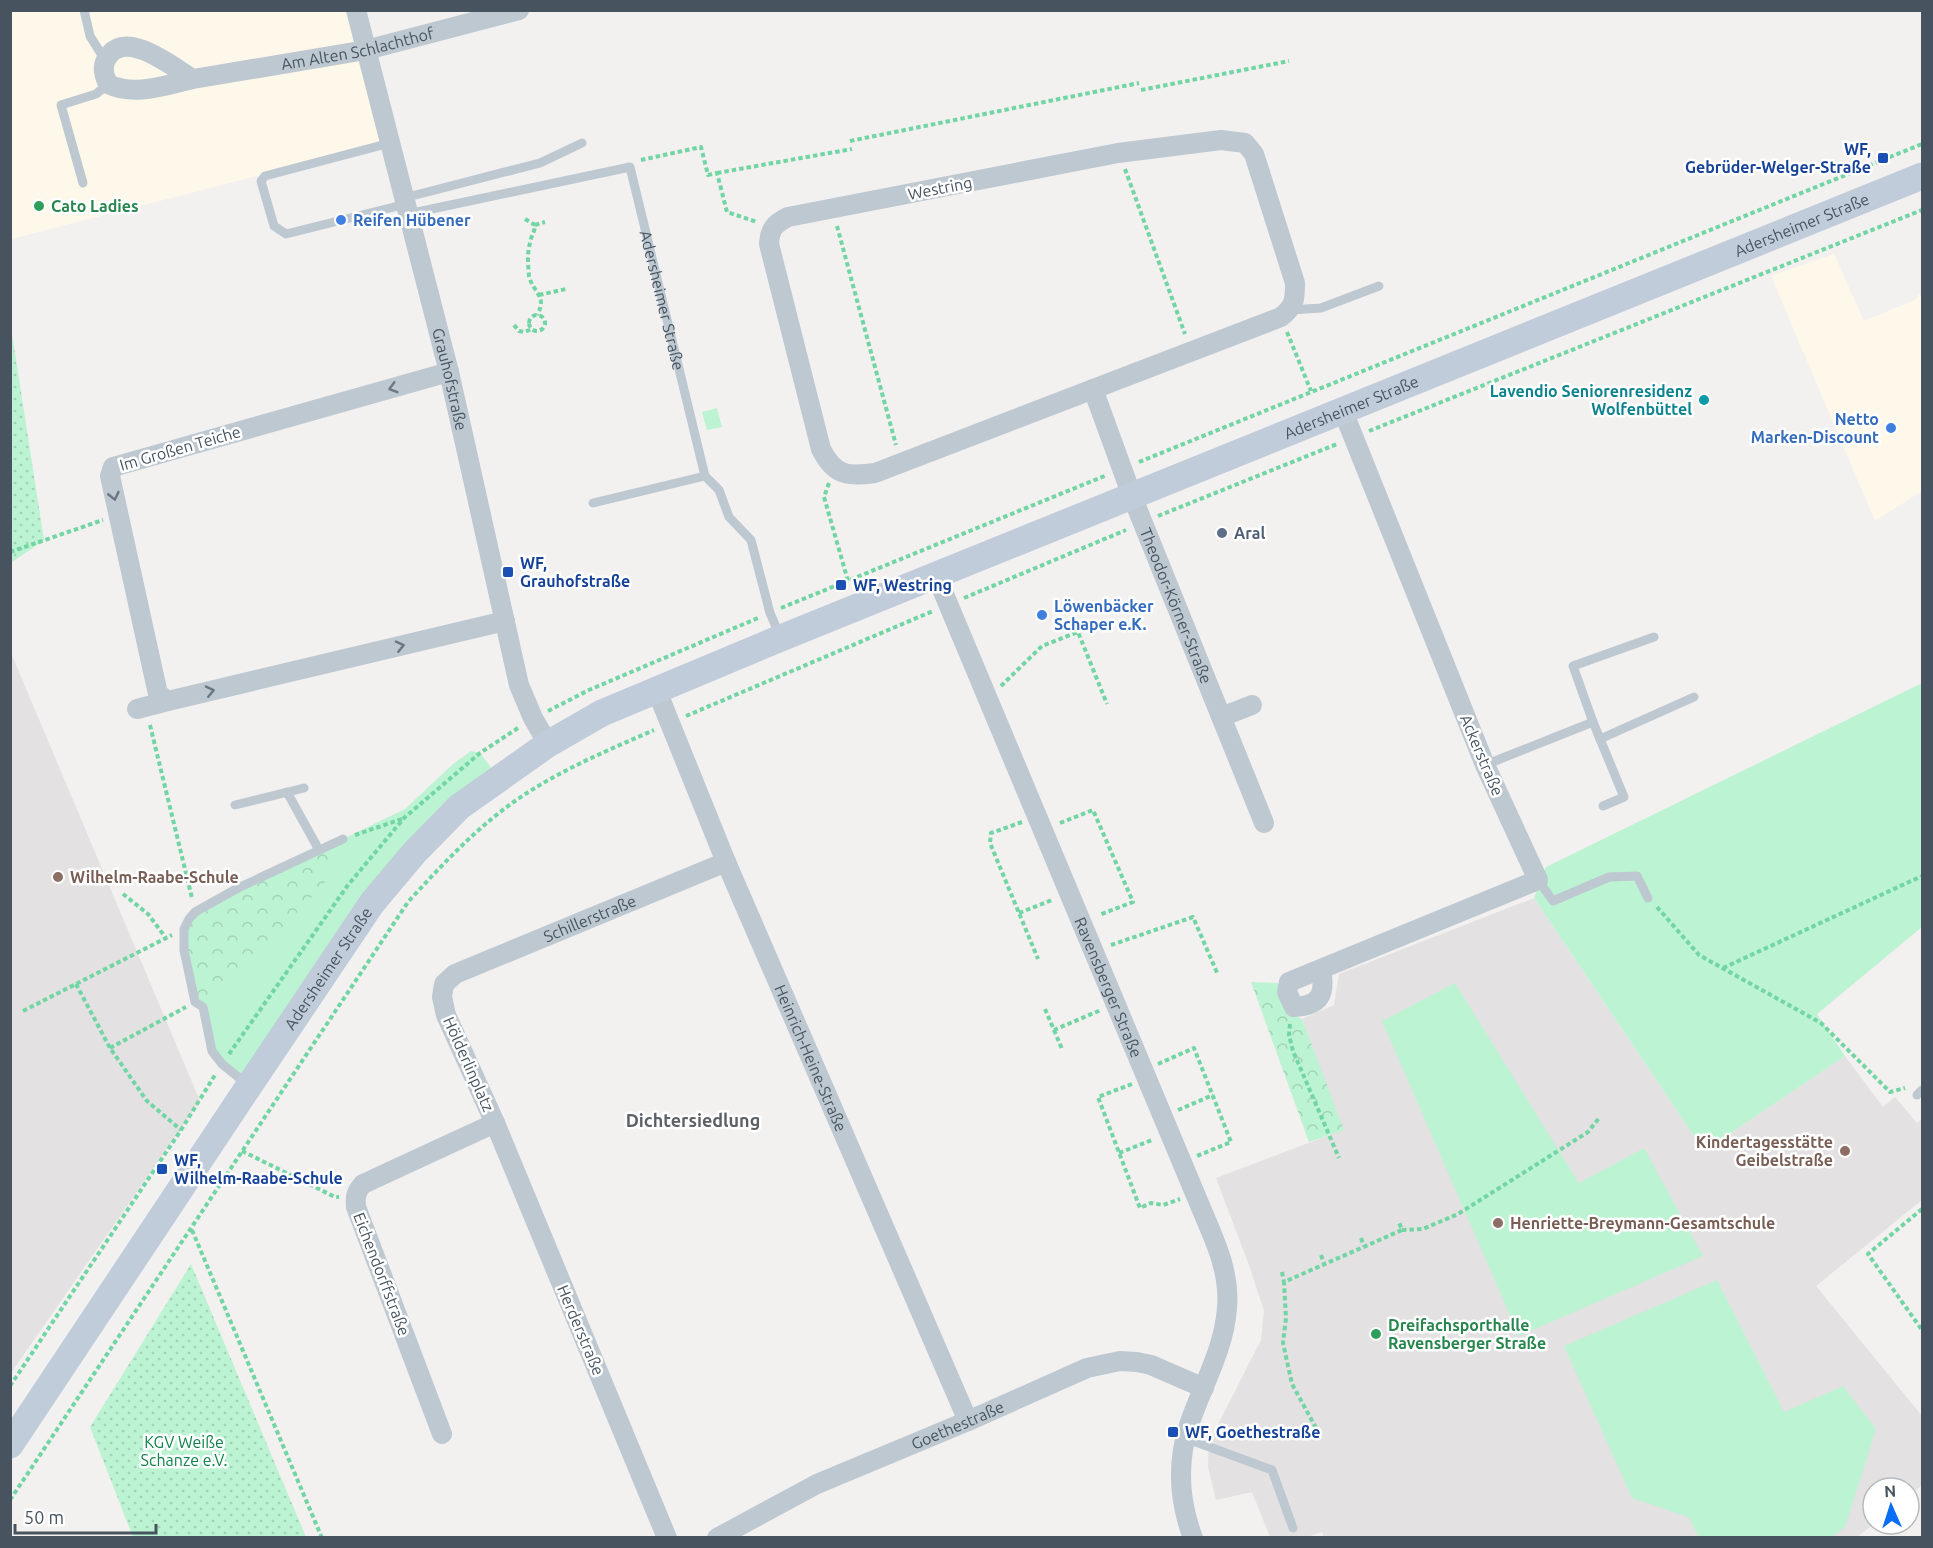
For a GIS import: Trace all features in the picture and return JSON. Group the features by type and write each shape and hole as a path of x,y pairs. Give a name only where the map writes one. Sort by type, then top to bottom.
{"main road":[{"name":"Adersheimer Straße","path":"10,1445 372,903 414,853 459,807 548,744 602,713 781,638 1923,176"}],"street":[{"name":"Grauhofstraße","path":"356,10 449,372 519,685 533,718 548,744"},
{"name":"Am Alten Schlachthof","path":"108,84 119,90 132,91 366,50 519,10"},
{"path":"108,84 103,64 112,51 129,45 145,50 193,79"},
{"name":"Westring","path":"772,227 788,217 1119,153 1221,140 1245,142 1254,154 1295,283 1295,297 1286,314"},
{"path":"772,227 769,244 821,449 834,469 856,476 874,473 901,463 1286,314"},
{"name":"Im Großen Teiche","path":"168,701 158,694 110,476 113,467 449,372"},
{"path":"1093,389 1132,496"},
{"name":"Ackerstraße","path":"1343,411 1485,765 1538,880"},
{"name":"Theodor-Körner-Straße","path":"1132,496 1264,823"},
{"name":"Ravensberger Straße","path":"936,575 1223,1265 1227,1292 1226,1317 1218,1349 1185,1438 1181,1463 1182,1497 1193,1538"},
{"path":"141,708 505,621"},
{"name":"Heinrich-Heine-Straße","path":"657,691 726,862 968,1421"},
{"path":"1221,717 1252,705"},
{"name":"Schillerstraße","path":"455,974 726,862"},
{"path":"1294,1007 1287,992 1289,982 1538,880"},
{"name":"Hölderlinplatz","path":"455,974 444,984 442,997 446,1015 495,1124"},
{"name":"Eichendorffstraße","path":"442,1434 356,1207 355,1197 363,1184 495,1124"},
{"name":"Herderstraße","path":"495,1124 667,1538"},
{"name":"Goethestraße","path":"717,1538 817,1484 1087,1368 1120,1361 1151,1365 1200,1396"}],"lane":[{"path":"84,10 90,36 105,61"},
{"path":"83,183 61,105 96,94 108,84"},
{"path":"390,143 265,176 261,181 274,226 286,234 406,205 540,163 582,143"},
{"path":"406,205 630,167"},
{"name":"Adersheimer Straße","path":"630,167 705,476 719,490 729,517 751,540 770,613 781,638"},
{"path":"1286,314 1321,308 1379,286"},
{"path":"593,503 705,476"},
{"path":"1603,806 1624,797 1573,666 1654,637"},
{"path":"1600,739 1694,697"},
{"path":"1485,765 1593,722"},
{"path":"235,805 304,788"},
{"path":"287,792 319,850"},
{"path":"249,1086 222,1064 212,1051 202,1007 195,1002 185,960 184,929 195,912 238,888 343,839"},
{"path":"1538,880 1553,901 1608,877 1637,876 1648,898"},
{"path":"1185,1438 1272,1470 1293,1528"}],"path":[{"path":"1141,90 1289,61"},
{"path":"850,141 1139,84"},
{"path":"10,1386 181,1130 222,1064 348,885 404,818 480,753 533,718 589,690 770,613 1923,144"},
{"path":"630,167 642,159 701,147 708,175 852,149"},
{"path":"1119,153 1191,352"},
{"path":"717,173 727,212 772,227"},
{"path":"832,208 901,463"},
{"path":"10,1500 408,902 457,849 515,801 580,762 1143,523 1923,210"},
{"path":"525,219 535,225 545,222"},
{"path":"532,328 530,320 541,308 539,295 530,279 528,266 528,252 535,225"},
{"path":"539,295 566,289"},
{"path":"1286,314 1311,391"},
{"path":"513,325 519,332 532,328 537,330 543,327 544,319 537,315"},
{"path":"834,469 824,497 848,581"},
{"path":"10,552 118,514"},
{"path":"988,699 1042,646 1078,632 1107,704"},
{"path":"141,708 195,912"},
{"path":"1038,959 990,843 991,834 1093,810 1133,902 1082,922"},
{"path":"343,839 404,818"},
{"path":"1722,969 1923,876"},
{"path":"1019,913 1069,892"},
{"path":"123,894 148,914 166,938"},
{"path":"1648,898 1699,955 1821,1023 1890,1092 1906,1088 1920,1093"},
{"path":"1093,950 1193,917 1218,975"},
{"path":"23,1011 184,929"},
{"path":"76,984 110,1048 147,1101 181,1130"},
{"path":"110,1048 195,1002"},
{"path":"1054,1030 1115,1004"},
{"path":"1294,1007 1289,1035 1293,1051 1339,1158"},
{"path":"1045,1009 1062,1049"},
{"path":"1182,1162 1232,1142 1194,1048 1098,1097 1140,1208 1151,1203 1163,1205 1195,1193"},
{"path":"1119,1153 1213,1095"},
{"path":"1284,1282 1402,1230 1423,1229 1458,1214 1588,1132 1599,1118"},
{"path":"242,1151 335,1197 355,1197"},
{"path":"1923,1209 1868,1254 1923,1330"},
{"path":"1399,1222 1402,1230"},
{"path":"192,1229 322,1538"},
{"path":"1360,1238 1364,1246"},
{"path":"1321,1256 1324,1263"},
{"path":"1282,1272 1286,1318 1283,1343 1292,1384 1316,1428"}],"shaded area":[{"path":"11,11 355,11 390,142 11,239"},
{"path":"1834,254 1864,321 1915,300 1919,294 1922,297 1922,491 1875,521 1771,276"},
{"name":"Wilhelm-Raabe-Schule","path":"11,653 200,1101 10,1373"},
{"name":"Henriette-Breymann-Gesamtschule","path":"1534,898 1704,1151 1845,1056 1883,1107 1895,1097 1917,1123 1922,1119 1922,1200 1816,1286 1922,1416 1922,1485 1921,1476 1861,1476 1861,1534 1857,1537 1324,1538 1322,1532 1307,1537 1270,1537 1252,1492 1216,1500 1208,1467 1209,1442 1261,1340 1264,1311 1216,1178 1343,1130 1302,1019 1334,1005 1339,974"}],"green space":[{"path":"10,321 44,540 11,563 10,563"},
{"path":"717,408 722,427 707,430 702,412"},
{"path":"1922,683 1922,927 1817,1014 1845,1056 1704,1151 1534,898 1546,867"},
{"path":"471,751 480,753 499,778 459,807 249,1086 212,1051 184,929 343,839 405,809 453,764"},
{"path":"343,839 336,864 321,888 203,1007 195,1002 184,943 185,932 195,912"},
{"path":"1251,982 1278,983 1289,1013 1302,1019 1344,1130 1309,1142"},
{"path":"1455,983 1579,1183 1644,1148 1703,1256 1519,1336 1382,1021"},
{"name":"KGV Weiße Schanze e.V.","path":"191,1264 306,1537 133,1537 90,1427"},
{"path":"1717,1280 1784,1412 1843,1386 1876,1429 1845,1527 1832,1537 1699,1537 1688,1517 1632,1498 1564,1346"}],"place":[{"name":"WF, Gebrüder-Welger-Straße","path":"1883,158"},
{"name":"Cato Ladies","path":"39,206"},
{"name":"Reifen Hübener","path":"341,220"},
{"name":"Lavendio Seniorenresidenz Wolfenbüttel","path":"1704,400"},
{"name":"Netto Marken-Discount","path":"1891,428"},
{"name":"Aral","path":"1222,533"},
{"name":"WF, Grauhofstraße","path":"508,572"},
{"name":"WF, Westring","path":"841,585"},
{"name":"Löwenbäcker Schaper e.K.","path":"1042,615"},
{"name":"Wilhelm-Raabe-Schule","path":"58,877"},
{"name":"Kindertagesstätte Geibelstraße","path":"1845,1151"},
{"name":"WF, Wilhelm-Raabe-Schule","path":"162,1169"},
{"name":"Henriette-Breymann-Gesamtschule","path":"1498,1223"},
{"name":"Dreifachsporthalle Ravensberger Straße","path":"1376,1334"},
{"name":"WF, Goethestraße","path":"1173,1432"}],"district":[{"name":"Dichtersiedlung","path":"693,1120"}]}
